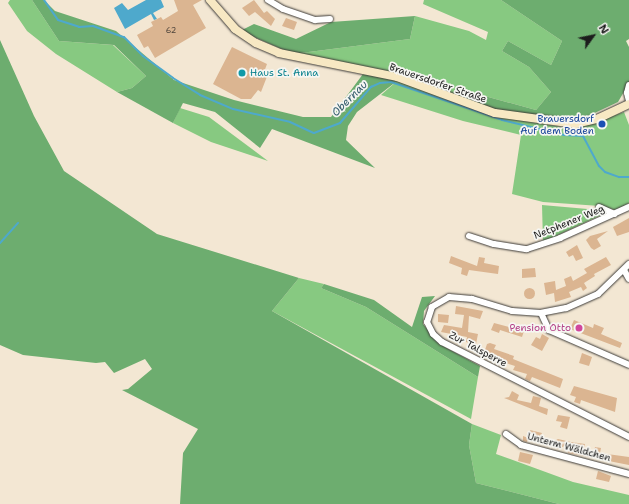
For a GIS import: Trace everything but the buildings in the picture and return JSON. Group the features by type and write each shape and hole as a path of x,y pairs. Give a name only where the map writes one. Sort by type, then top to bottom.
{"street":[{"name":"Brauersdorfer Straße","path":"210,0 235,29 256,43 278,53 397,77 495,112 575,124 597,119 629,104"},
{"path":"268,0 283,9 315,20 330,19"},
{"path":"629,85 627,93 629,101"},
{"path":"599,207 615,214"},
{"name":"Netphener Weg","path":"469,236 494,244 527,249 560,238 629,207"},
{"name":"Zur Talsperre","path":"629,264 607,287 583,303 541,313 512,311 472,299 449,297 432,308 427,322 431,331 442,342 629,436"},
{"path":"624,270 629,279"},
{"path":"541,313 549,330 629,365"},
{"name":"Unterm Wäldchen","path":"506,434 521,446 629,474"}],"green space":[{"path":"10,0 32,0 59,41 113,45 146,76 132,88 117,92 56,54 27,31 8,3"},
{"path":"32,0 44,0 55,11 116,31 174,80 234,100 303,117 331,117 363,74 397,81 357,112 348,126 346,140 375,168 272,129 260,148 215,112 183,103 173,123 117,92 132,88 146,76 114,45 59,41"},
{"path":"424,0 501,0 562,41 551,65 508,41 502,51 529,67 551,92 536,110 481,95 478,104 398,75 293,54 410,39 415,16 469,31 486,40 488,32 423,4"},
{"path":"501,0 629,0 629,39 626,41 629,47 629,83 618,102 584,118 567,120 494,110 478,104 481,95 536,110 551,92 529,67 502,51 508,41 551,65 562,41"},
{"path":"415,16 410,39 293,54 240,31 254,24 296,39 331,22"},
{"path":"0,40 34,116 64,171 157,234 299,278 272,311 472,424 469,445 476,483 559,504 180,504 183,453 198,429 122,390 128,389 152,369 145,359 114,373 105,362 96,363 23,355 0,345"},
{"path":"397,81 489,114 567,128 584,126 624,112 629,125 629,203 616,210 600,206 543,202 512,194 521,135 463,121 381,95"},
{"path":"180,108 209,117 268,161 211,142 173,123"},
{"path":"542,205 599,210 601,215 543,242"},
{"path":"299,278 324,284 321,288 366,307 478,377 471,419 272,311"},
{"path":"324,284 374,300 412,327 422,297 435,296 424,311 423,324 439,344 480,366 478,377 366,307 321,288"},
{"path":"472,424 501,435 496,454 573,482 629,495 629,504 559,504 476,483 469,445"}],"water":[{"path":"146,0 161,0 164,7 153,13 157,19 154,20 151,14 125,29 114,8 122,3 128,10"}],"waterway":[{"name":"Obernau","path":"44,0 58,20 79,27 93,26 124,37 143,56 173,78 200,95 233,109 290,122 314,133 340,123 371,87 380,83 391,82 502,120 564,135 583,136 599,166 605,172 619,177 629,177"},
{"path":"0,243 18,223"}],"place":[{"name":"Haus St. Anna","path":"242,73"},
{"name":"Brauersdorf Auf dem Boden","path":"602,124"},
{"name":"Pension Otto","path":"579,328"}]}
